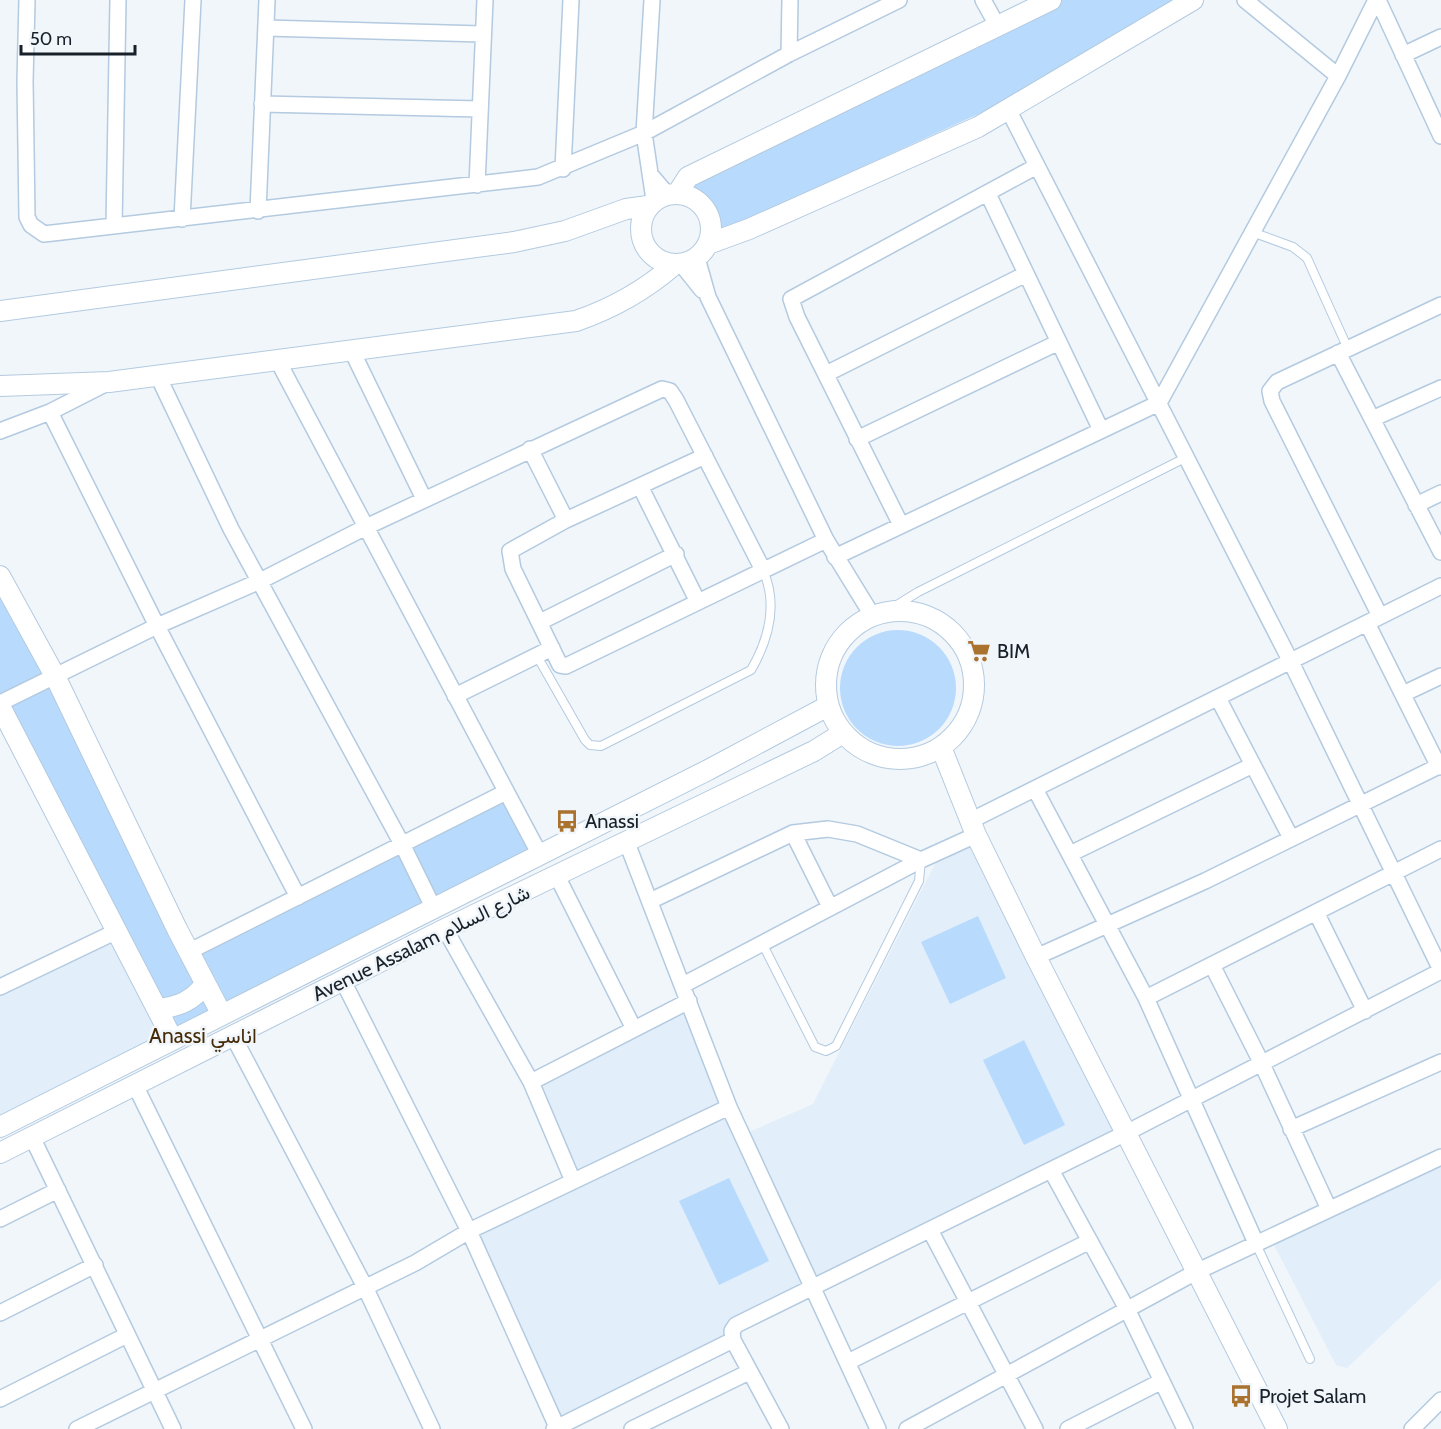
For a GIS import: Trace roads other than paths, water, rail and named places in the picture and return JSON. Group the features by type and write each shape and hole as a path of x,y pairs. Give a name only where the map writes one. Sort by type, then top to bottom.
{"street":[{"path":"27,0 25,81 27,217 31,225 44,234 530,179 563,169 644,133 789,54 867,18 899,0"},
{"path":"114,226 118,0"},
{"path":"182,219 194,0"},
{"path":"258,211 267,0"},
{"path":"477,185 485,0"},
{"path":"563,169 571,0"},
{"path":"651,0 644,133 650,174 661,199"},
{"path":"789,0 789,54"},
{"path":"867,0 867,18"},
{"path":"983,0 998,27"},
{"path":"0,311 514,242 565,231 661,199 698,202 705,212 710,233 690,258 662,261 647,246 642,228 661,199 688,177 1051,0"},
{"path":"0,386 109,382 576,321 610,309 636,295 690,258 749,229 1009,111 1193,0"},
{"path":"1245,0 1338,76"},
{"path":"835,556 1159,403 1338,76 1377,0"},
{"path":"1377,0 1440,133"},
{"path":"266,28 482,34"},
{"path":"1403,55 1441,38"},
{"path":"262,105 480,109"},
{"path":"781,1429 733,1340 732,1331 736,1325 813,1289 1193,1099 1441,970 1291,662 1009,111"},
{"path":"901,525 857,439 791,299 1037,166"},
{"path":"987,194 1101,430"},
{"path":"690,258 826,540 835,556 881,613"},
{"path":"826,374 1026,274"},
{"path":"1036,957 1440,766 1402,694 1374,619 1270,395 1277,382 1441,305"},
{"path":"857,439 1059,342"},
{"path":"352,351 424,499"},
{"path":"1343,351 1372,419 1441,552"},
{"path":"278,361 540,855"},
{"path":"158,376 231,529 403,846 434,909"},
{"path":"0,431 51,412 109,382"},
{"path":"1372,419 1441,388"},
{"path":"172,1040 0,704 157,626 260,581 424,499 650,393 666,389 676,400 763,570"},
{"path":"51,412 157,626 298,897"},
{"path":"530,449 566,520"},
{"path":"705,456 566,520 510,551 513,569 561,665 566,666 826,540"},
{"path":"640,486 698,602"},
{"path":"1416,505 1441,493"},
{"path":"540,622 675,554"},
{"path":"0,576 55,676 188,952 222,1015"},
{"path":"683,985 921,860 1035,789 1441,586"},
{"path":"918,612 944,624 964,645 974,672 973,701 962,727 941,747 916,758 889,759 864,750 843,733 828,706 825,683 828,662 838,641 853,626 881,613 918,612"},
{"path":"455,696 552,648"},
{"path":"1402,694 1441,676"},
{"path":"1218,698 1291,838"},
{"name":"Avenue Assalam شارع السلام","path":"0,1127 708,770 828,706"},
{"name":"Avenue Assalam شارع السلام","path":"0,1153 445,929 814,751 843,733"},
{"path":"941,747 973,828 1036,957 1277,1429"},
{"path":"1070,854 1253,765"},
{"path":"1035,789 1146,998 1256,1244"},
{"path":"188,952 403,846 506,792"},
{"path":"650,900 793,833 828,829 857,834 921,860"},
{"path":"793,833 830,907"},
{"path":"627,843 729,1107 878,1429"},
{"path":"1146,998 1441,849"},
{"path":"557,876 633,1028"},
{"path":"1316,912 1365,1011"},
{"path":"445,929 531,1082 573,1181"},
{"path":"0,987 117,931"},
{"path":"1212,965 1262,1064 1329,1209"},
{"path":"343,981 469,1231 556,1428 733,1340"},
{"path":"157,1009 185,1003 197,996 206,984"},
{"path":"531,1082 688,1001"},
{"path":"233,1036 365,1287 432,1429"},
{"path":"1291,1129 1441,1062"},
{"path":"135,1085 304,1429"},
{"path":"77,1429 365,1287 469,1231 729,1107"},
{"path":"32,1137 173,1429"},
{"path":"907,1429 1006,1373 1196,1272 1441,1157"},
{"path":"1050,1170 1126,1309 1185,1429"},
{"path":"0,1220 58,1190"},
{"path":"930,1230 1035,1429"},
{"path":"848,1362 1090,1241"},
{"path":"0,1313 95,1265"},
{"path":"0,1399 127,1335"},
{"path":"632,1429 749,1372"},
{"path":"1068,1429 1162,1381"},
{"path":"1412,1429 1441,1400"}],"lane":[{"path":"1252,232 1293,247 1307,258 1343,351"},
{"path":"881,613 918,592 1187,457"},
{"path":"537,656 585,740 590,745 601,746 751,670 769,625 772,604 770,586 763,570"},
{"path":"762,943 815,1047 826,1051 836,1046 919,882 921,860"},
{"path":"1256,1244 1310,1359"}],"place":[{"name":"BIM","path":"979,651"},
{"name":"Anassi","path":"567,821"},
{"name":"Projet Salam","path":"1241,1396"}],"district":[{"name":"Anassi اناسي","path":"203,1036"}]}
